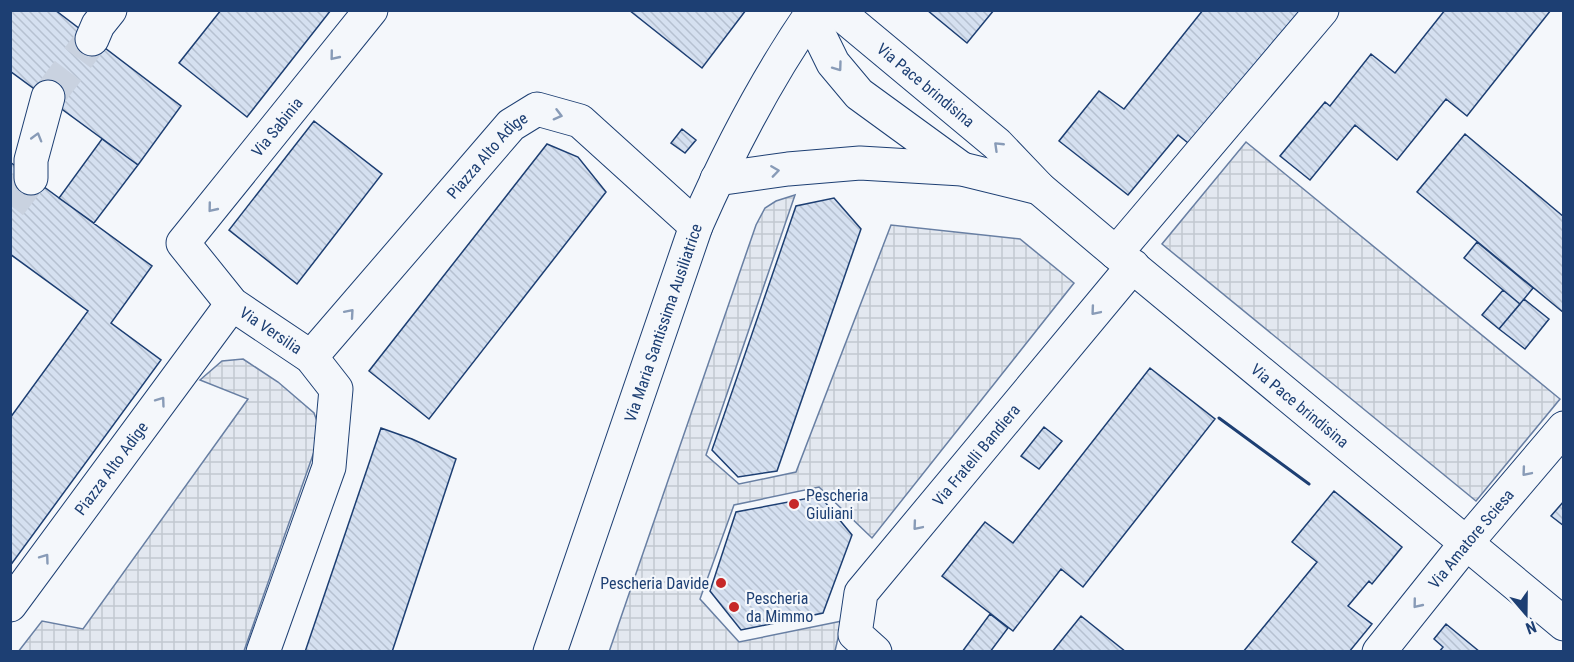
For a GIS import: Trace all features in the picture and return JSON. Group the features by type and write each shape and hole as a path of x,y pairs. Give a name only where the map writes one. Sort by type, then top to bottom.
{"street":[{"path":"92,39 98,25 110,10"},
{"name":"Via Sabinia","path":"183,243 371,10"},
{"path":"1124,260 1322,10"},
{"name":"Via Pace brindisina","path":"820,12 833,63 859,94 962,170"},
{"name":"Via Pace brindisina","path":"820,12 997,144 1039,188 1563,624"},
{"name":"Via Maria Santissima Ausiliatrice","path":"550,651 696,226 717,179 744,128 820,12"},
{"path":"31,178 31,160 48,98"},
{"name":"Piazza Alto Adige","path":"312,357 511,125 537,109 580,121 696,226"},
{"name":"Via Pace brindisina","path":"717,179 788,169 860,163 962,170 1039,188"},
{"name":"Via Versilia","path":"183,243 232,304 312,357 336,389 329,467 262,651"},
{"name":"Via Fratelli Bandiera","path":"875,651 855,634 861,593 1124,260"},
{"name":"Piazza Alto Adige","path":"10,605 232,304"},
{"name":"Via Amatore Sciesa","path":"1379,651 1563,428"}],"shaded area":[{"path":"1246,142 1560,399 1476,501 1162,244"},
{"path":"795,195 706,455 739,484 796,472 891,225 1020,239 1074,283 872,538 819,487 734,505 700,599 739,642 842,621 835,651 609,652 756,225 765,208 776,201"},
{"path":"243,359 278,382 314,413 321,432 244,651 18,652 42,621 83,629 248,399 200,380 222,361"}],"building":[{"path":"10,10 55,10 181,106 138,165 10,71"},
{"path":"221,10 331,10 247,117 179,63"},
{"path":"629,10 746,10 702,68"},
{"path":"927,10 994,10 967,43"},
{"path":"1203,10 1309,10 1197,150 1178,135 1128,195 1059,141 1099,91 1124,109"},
{"path":"1445,10 1551,10 1467,116 1446,99 1397,160 1355,125 1310,180 1280,156 1325,102 1330,106 1371,54 1395,73"},
{"path":"314,121 382,174 297,284 229,230"},
{"path":"682,129 696,140 685,153 671,143"},
{"path":"1465,134 1564,217 1564,313 1417,192"},
{"path":"102,139 138,165 94,223 59,198"},
{"path":"547,144 578,157 606,192 429,419 369,371"},
{"path":"10,162 152,266 111,323 161,360 10,566 10,418 88,311 10,254"},
{"path":"834,198 861,229 777,471 738,477 712,450 796,206"},
{"path":"1477,242 1533,288 1520,304 1464,258"},
{"path":"1503,290 1520,304 1499,329 1482,315"},
{"path":"1524,299 1549,319 1525,349 1499,329"},
{"path":"1150,368 1215,419 1083,587 1061,569 1013,631 942,576 985,522 1013,543"},
{"path":"1044,427 1062,441 1039,469 1021,456"},
{"path":"381,428 456,459 392,652 305,652"},
{"path":"1334,491 1402,547 1372,584 1369,581 1348,606 1372,624 1349,652 1243,652 1317,562 1292,542"},
{"path":"820,496 852,535 823,613 741,630 710,591 736,512"},
{"path":"1564,501 1564,526 1551,516"},
{"path":"990,614 1008,628 990,652 962,652"},
{"path":"1081,616 1126,652 1052,652"},
{"path":"1446,624 1480,652 1439,652 1443,647 1434,639"}],"tunnel":[{"path":"48,97 92,39"},
{"path":"10,205 31,178"}],"wall":[{"path":"1219,418 1309,484"}],"place":[{"name":"Pescheria Giuliani","path":"794,504"},
{"name":"Pescheria Davide","path":"721,583"},
{"name":"Pescheria da Mimmo","path":"734,607"}]}
